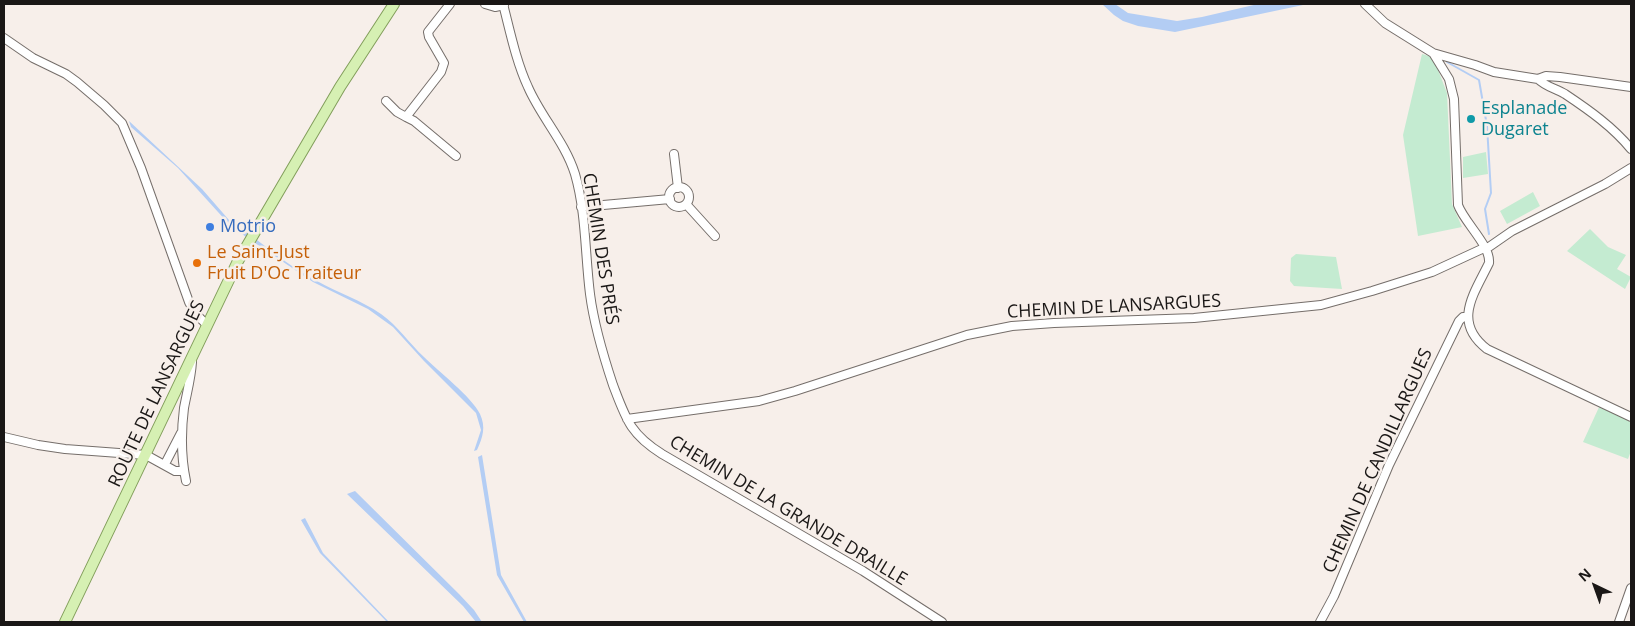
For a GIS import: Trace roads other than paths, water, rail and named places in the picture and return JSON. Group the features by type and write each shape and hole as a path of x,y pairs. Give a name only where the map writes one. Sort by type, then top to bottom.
{"main road":[{"name":"ROUTE DE LANSARGUES","path":"65,622 238,261 340,87 394,4"}],"street":[{"path":"406,117 443,69 442,60 430,40 428,32 450,4"},
{"path":"485,4 495,7 503,4"},
{"name":"CHEMIN DES PRÉS","path":"503,4 514,48 528,86 570,160 575,175 581,208 594,320 601,348 627,419"},
{"path":"1366,5 1397,32 1436,55 1494,72 1538,79 1546,76 1560,77 1631,87"},
{"path":"4,38 33,58 66,74 102,103 122,123 141,168 189,302 195,313 207,325"},
{"path":"1436,55 1454,92 1458,206 1489,256 1489,263 1470,304 1467,317 1471,332 1480,344 1487,349 1631,417"},
{"path":"1538,79 1545,86 1563,93 1618,133 1631,149"},
{"path":"386,101 397,112 414,121 456,156"},
{"path":"674,154 678,188"},
{"name":"CHEMIN DE LANSARGUES","path":"627,419 760,400 795,391 967,335 1004,328 1054,323 1186,319 1321,305 1372,291 1452,264 1485,249 1512,232 1605,184 1631,168"},
{"path":"678,188 684,188 688,193 689,199 686,204 678,207 672,204 670,193 678,188"},
{"path":"581,208 670,199"},
{"path":"686,204 715,236"},
{"name":"CHEMIN DE CANDILLARGUES","path":"1320,622 1334,596 1401,439 1459,321 1463,317 1467,317"},
{"path":"186,481 182,429 191,377 192,358"},
{"name":"CHEMIN DE LA GRANDE DRAILLE","path":"627,419 631,428 651,447 863,571 942,622"},
{"path":"165,464 182,429"},
{"path":"4,437 65,449 146,455 175,471 184,471"},
{"path":"1618,622 1631,588"}],"water":[{"path":"1102,4 1115,4 1128,13 1177,21 1258,4 1359,4 1303,5 1175,32 1138,26 1123,21"},
{"path":"129,121 202,189 229,220 249,234 246,237 228,223 178,168 131,127"},
{"path":"257,240 301,272 373,309 393,324 476,407 482,419 483,428 477,450 474,451 481,430 476,413 393,327 368,309 313,282 255,243"},
{"path":"482,455 501,575 527,622 524,622 497,575 478,457"},
{"path":"355,491 459,594 482,622 476,622 463,606 347,494"},
{"path":"305,518 323,553 389,622 320,553 301,520"}],"waterway":[{"path":"1447,62 1479,80 1487,126 1491,193 1485,209 1489,234"}],"place":[{"name":"Esplanade Dugaret","path":"1471,119"},
{"name":"Motrio","path":"210,227"},
{"name":"Le Saint-Just Fruit D'Oc Traiteur","path":"197,263"}]}
